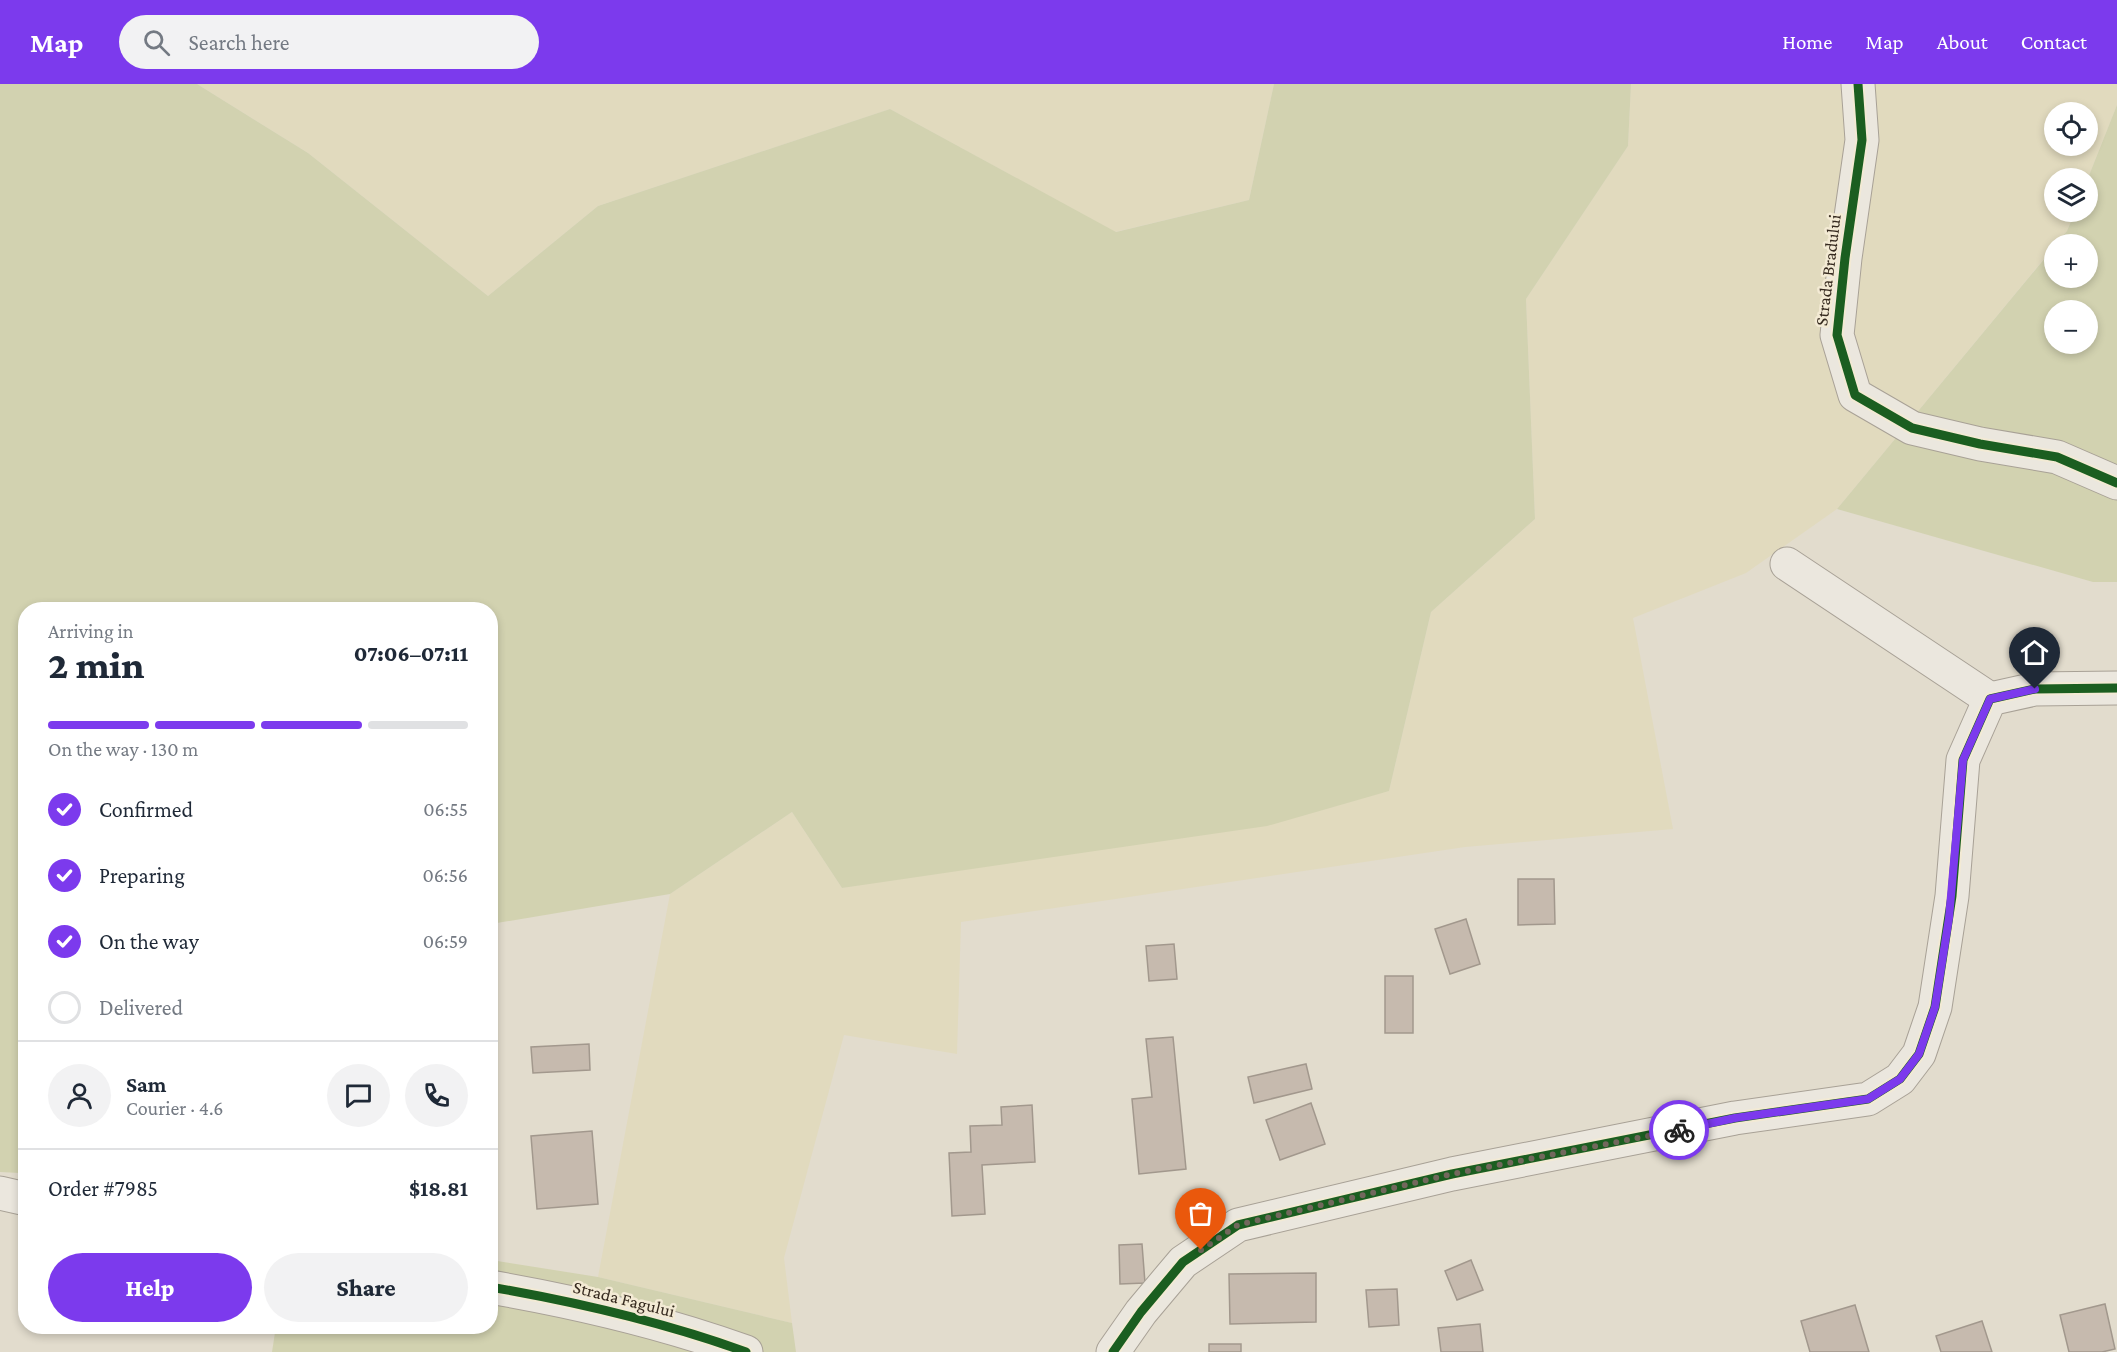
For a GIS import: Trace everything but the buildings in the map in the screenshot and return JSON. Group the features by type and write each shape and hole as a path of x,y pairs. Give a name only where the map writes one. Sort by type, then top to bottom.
{"street":[{"name":"Strada Bradului","path":"1858,84 1862,140 1845,258 1837,335 1855,395 1912,428 1980,444 2057,457 2117,483"},
{"path":"1787,564 1990,699 2035,689 2117,688"},
{"path":"1113,1352 1141,1312 1183,1262 1238,1225 1464,1172 1735,1118 1868,1099 1900,1079 1919,1054 1935,1007 1952,896 1963,760 1990,699"},
{"path":"0,1193 18,1196"},
{"name":"Strada Fagului","path":"498,1288 609,1311 746,1352"}],"shaded area":[{"path":"197,84 1274,84 1249,200 1115,232 890,109 598,206 488,296 308,153"},
{"path":"1631,84 2117,84 2117,105 2098,153 2098,102 2044,102 2044,156 2097,156 2092,168 2044,168 2044,222 2071,222 2067,231 2065,234 2044,234 2044,259 1837,509 1746,573 1633,618 1673,829 1465,847 961,922 957,1054 844,1035 784,1258 792,1323 598,1277 670,894 792,812 842,888 1389,791 1431,612 1535,519 1526,299 1628,146"}],"green space":[{"path":"0,84 197,84 308,153 488,296 598,206 890,109 1116,232 1249,200 1274,84 1631,84 1628,146 1526,299 1535,519 1431,612 1389,791 1267,826 842,888 792,812 670,894 498,923 498,602 18,602 18,1173 0,1172"},
{"path":"2117,105 2117,582 2093,582 1837,509 2044,259 2044,288 2098,288 2098,234 2064,234 2071,222 2098,222 2098,168 2092,168"},
{"path":"498,1261 598,1277 792,1323 796,1352 272,1352 275,1334 498,1334"}],"cycle path":[{"path":"1858,84 1862,140 1845,258 1837,335 1855,395 1912,428 1980,444 2057,457 2117,483"},
{"path":"1113,1352 1141,1312 1183,1262 1238,1225 1452,1174 1735,1118 1868,1099 1900,1079 1919,1054 1935,1007 1952,896 1963,760 1990,699 2035,689 2117,688"},
{"path":"498,1288 620,1314 683,1331 746,1352"}],"way so far":[{"path":"1201,1250 1238,1225 1452,1174 1679,1130"}],"route":[{"path":"1679,1130 1735,1118 1868,1099 1900,1079 1919,1054 1935,1007 1952,896 1963,760 1990,699 2035,689"}]}
